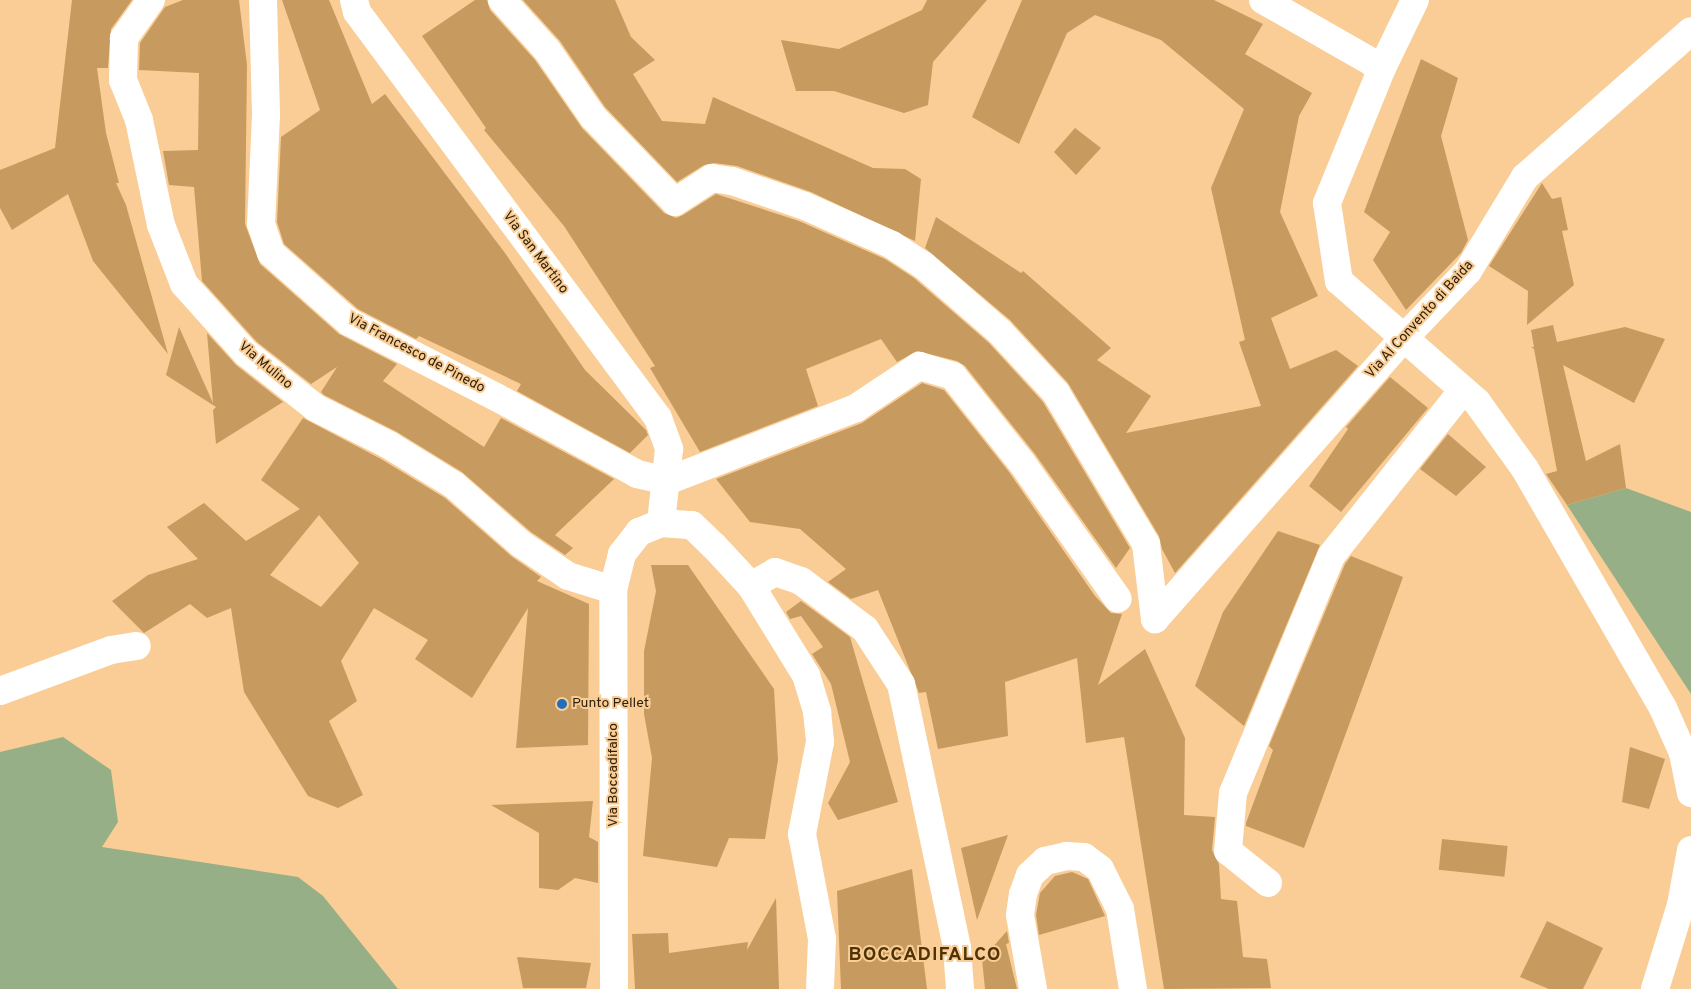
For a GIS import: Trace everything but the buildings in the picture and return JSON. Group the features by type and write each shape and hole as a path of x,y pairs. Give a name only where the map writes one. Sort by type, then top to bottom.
{"street":[{"name":"Via Mulino","path":"151,0 124,38 123,80 139,120 161,225 184,284 246,353 316,408 389,445 454,485 521,544 568,576 613,590"},
{"name":"Via Francesco de Pinedo","path":"263,0 266,115 261,224 271,252 349,322 496,396 637,474 667,481"},
{"name":"Via San Martino","path":"354,0 357,12 658,418 668,449 667,481 661,522"},
{"name":"Via Al Convento di Baida","path":"502,0 547,50 593,117 675,202 712,178 732,181 805,206 892,245 923,265 1000,332 1056,393 1146,544 1155,619 1403,339 1468,271 1525,178 1691,31"},
{"path":"1263,0 1382,68"},
{"path":"1415,0 1382,68 1327,203 1339,281 1477,402 1525,469 1663,708 1683,753 1691,793"},
{"path":"667,481 856,408 919,366 953,376 1022,463 1118,598"},
{"path":"1268,883 1228,852 1234,792 1331,556 1463,390"},
{"name":"Via Boccadifalco","path":"614,989 613,590 622,554 639,532 661,522"},
{"path":"661,522 692,525 751,586 806,675 817,712 820,742 802,834 822,939 820,989"},
{"path":"751,586 775,572 802,581 865,629 901,684 958,948 960,989"},
{"path":"0,691 111,650 138,646"},
{"path":"1655,989 1681,905 1691,850"},
{"path":"1033,989 1020,915 1023,894 1030,875 1045,861 1066,856 1084,857 1100,869 1120,909 1132,989"}],"green space":[{"path":"1626,488 1691,512 1691,694 1567,505"},
{"path":"63,737 111,770 118,822 102,847 298,877 323,896 398,989 0,989 0,752"}],"place":[{"name":"Punto Pellet","path":"562,704"}],"district":[{"name":"BOCCADIFALCO","path":"925,956"}]}
